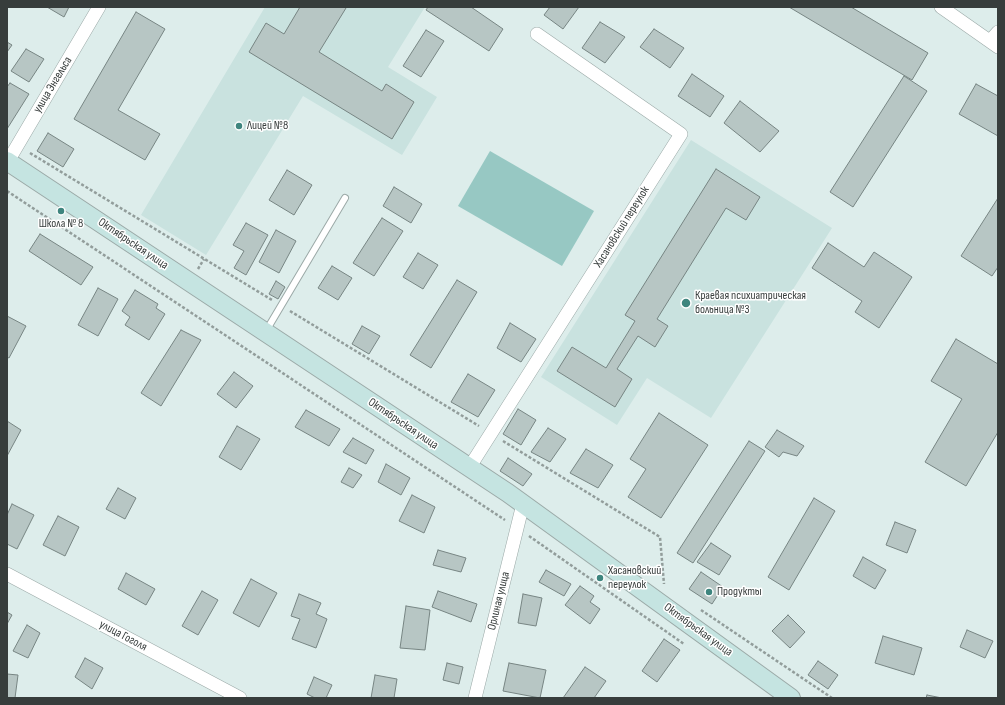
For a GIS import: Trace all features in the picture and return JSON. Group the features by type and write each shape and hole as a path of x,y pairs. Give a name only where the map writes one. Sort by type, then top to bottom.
{"main road":[{"name":"Октябрьская улица","path":"7,162 523,504 791,698"}],"street":[{"name":"улица Энгельса","path":"7,162 99,7"},
{"path":"941,7 995,40"},
{"name":"Хасановский переулок","path":"469,468 681,134 537,34"},
{"name":"Орлиная улица","path":"475,698 523,504"},
{"name":"улица Гоголя","path":"7,574 240,698"}],"lane":[{"path":"265,332 345,198"}],"path":[{"path":"18,145 490,434 660,536 664,585"},
{"path":"7,191 517,528 684,644"},
{"path":"697,606 832,698"}],"shaded area":[{"name":"Лицей №8","path":"265,7 425,7 388,67 437,97 402,155 303,96 206,255 141,215"},
{"name":"Краевая психиатрическая больница №3","path":"691,140 832,228 711,418 647,378 617,425 541,377"},
{"path":"490,151 594,211 562,266 458,206"}],"building":[{"path":"47,7 69,7 64,17"},
{"path":"300,7 346,8 319,52 382,91 386,84 414,102 392,139 249,52 266,23 284,34"},
{"path":"428,7 471,7 503,29 489,51 426,10"},
{"path":"550,7 579,7 563,29 544,15"},
{"path":"789,7 851,7 928,53 912,80"},
{"path":"136,12 165,29 118,110 160,134 145,160 74,119"},
{"path":"600,22 625,37 605,63 582,48"},
{"path":"654,29 684,48 670,68 640,47"},
{"path":"426,30 444,41 421,77 403,66"},
{"path":"7,42 12,45 7,52"},
{"path":"26,49 44,59 29,82 11,71"},
{"path":"692,74 724,96 710,117 678,96"},
{"path":"904,76 927,91 853,207 830,192"},
{"path":"10,83 29,94 7,129 7,87"},
{"path":"976,84 998,96 998,136 959,114"},
{"path":"740,101 779,131 760,152 724,123"},
{"path":"48,133 74,149 63,167 37,151"},
{"path":"716,169 760,197 746,220 726,208 657,319 668,326 655,347 638,336 617,369 632,379 615,407 557,371 572,347 606,368 635,321 625,315"},
{"path":"287,170 312,185 294,215 269,200"},
{"path":"394,187 422,204 411,223 383,206"},
{"path":"998,198 998,267 992,276 961,256"},
{"path":"382,218 403,231 374,276 353,263"},
{"path":"246,223 268,235 246,275 234,268 244,251 233,245"},
{"path":"276,230 296,241 279,273 259,262"},
{"path":"40,234 93,267 81,285 29,251"},
{"path":"828,243 864,267 874,252 912,277 879,328 855,312 862,301 812,268"},
{"path":"418,253 438,265 423,289 403,277"},
{"path":"332,266 352,278 338,300 318,288"},
{"path":"457,280 477,292 431,368 410,355"},
{"path":"276,281 285,287 278,299 269,294"},
{"path":"98,288 118,299 98,336 78,325"},
{"path":"135,290 158,304 156,308 165,314 149,340 125,325 130,317 122,311"},
{"path":"7,316 26,326 9,358 7,357"},
{"path":"510,323 536,339 521,362 497,348"},
{"path":"362,326 380,336 369,354 352,344"},
{"path":"181,330 201,340 161,406 141,393"},
{"path":"956,339 998,364 998,432 966,486 925,462 962,399 931,381"},
{"path":"234,372 253,386 236,408 217,394"},
{"path":"468,374 495,390 478,417 451,402"},
{"path":"518,409 536,420 521,445 503,434"},
{"path":"306,410 340,429 329,446 295,427"},
{"path":"659,413 708,445 661,518 628,497 646,469 630,459"},
{"path":"7,421 21,430 7,456"},
{"path":"237,426 260,439 241,470 219,457"},
{"path":"548,428 566,439 550,462 531,452"},
{"path":"777,430 804,446 797,456 783,452 779,457 765,447"},
{"path":"353,438 374,450 366,464 343,452"},
{"path":"749,441 765,451 693,563 677,553"},
{"path":"586,449 613,465 598,488 570,473"},
{"path":"508,458 532,474 523,486 500,471"},
{"path":"386,464 410,478 401,495 378,482"},
{"path":"349,468 362,475 353,488 341,482"},
{"path":"118,488 136,498 125,519 106,509"},
{"path":"412,495 435,507 424,533 399,521"},
{"path":"814,498 835,511 789,590 768,577"},
{"path":"12,504 34,515 17,549 7,544 7,515"},
{"path":"58,516 79,527 65,556 43,545"},
{"path":"895,522 916,530 907,553 886,545"},
{"path":"711,543 731,556 719,575 697,562"},
{"path":"438,550 466,558 461,572 433,565"},
{"path":"863,557 886,570 875,589 853,576"},
{"path":"546,570 571,584 564,596 539,582"},
{"path":"701,572 723,587 712,604 689,589"},
{"path":"126,573 155,589 146,605 118,589"},
{"path":"251,579 277,593 259,627 233,613"},
{"path":"580,586 594,596 590,602 600,609 590,624 565,605"},
{"path":"202,591 218,600 198,635 182,626"},
{"path":"438,591 477,604 471,622 432,607"},
{"path":"299,594 321,603 316,614 327,619 316,648 292,639 300,619 291,616"},
{"path":"523,594 542,598 536,626 518,623"},
{"path":"406,606 430,610 425,650 400,648"},
{"path":"7,612 12,615 7,624"},
{"path":"788,615 805,632 790,648 772,631"},
{"path":"27,625 40,633 28,658 13,651"},
{"path":"967,630 993,641 985,658 960,647"},
{"path":"883,636 922,648 914,675 875,663"},
{"path":"664,639 680,650 657,682 642,671"},
{"path":"85,658 103,668 92,689 75,677"},
{"path":"818,661 838,675 828,689 808,675"},
{"path":"447,663 463,667 459,684 443,680"},
{"path":"509,663 546,670 540,698 503,691"},
{"path":"585,667 606,681 594,698 563,698"},
{"path":"7,674 18,675 15,698 7,698"},
{"path":"375,675 397,679 394,698 371,698"},
{"path":"314,677 332,685 326,698 315,698 307,694"},
{"path":"927,695 942,698 926,698"}],"place":[{"name":"Лицей №8","path":"239,126"},
{"name":"Школа № 8","path":"61,211"},
{"name":"Краевая психиатрическая больница №3","path":"686,303"},
{"name":"Хасановский переулок","path":"600,578"},
{"name":"Продукты","path":"709,592"}]}
